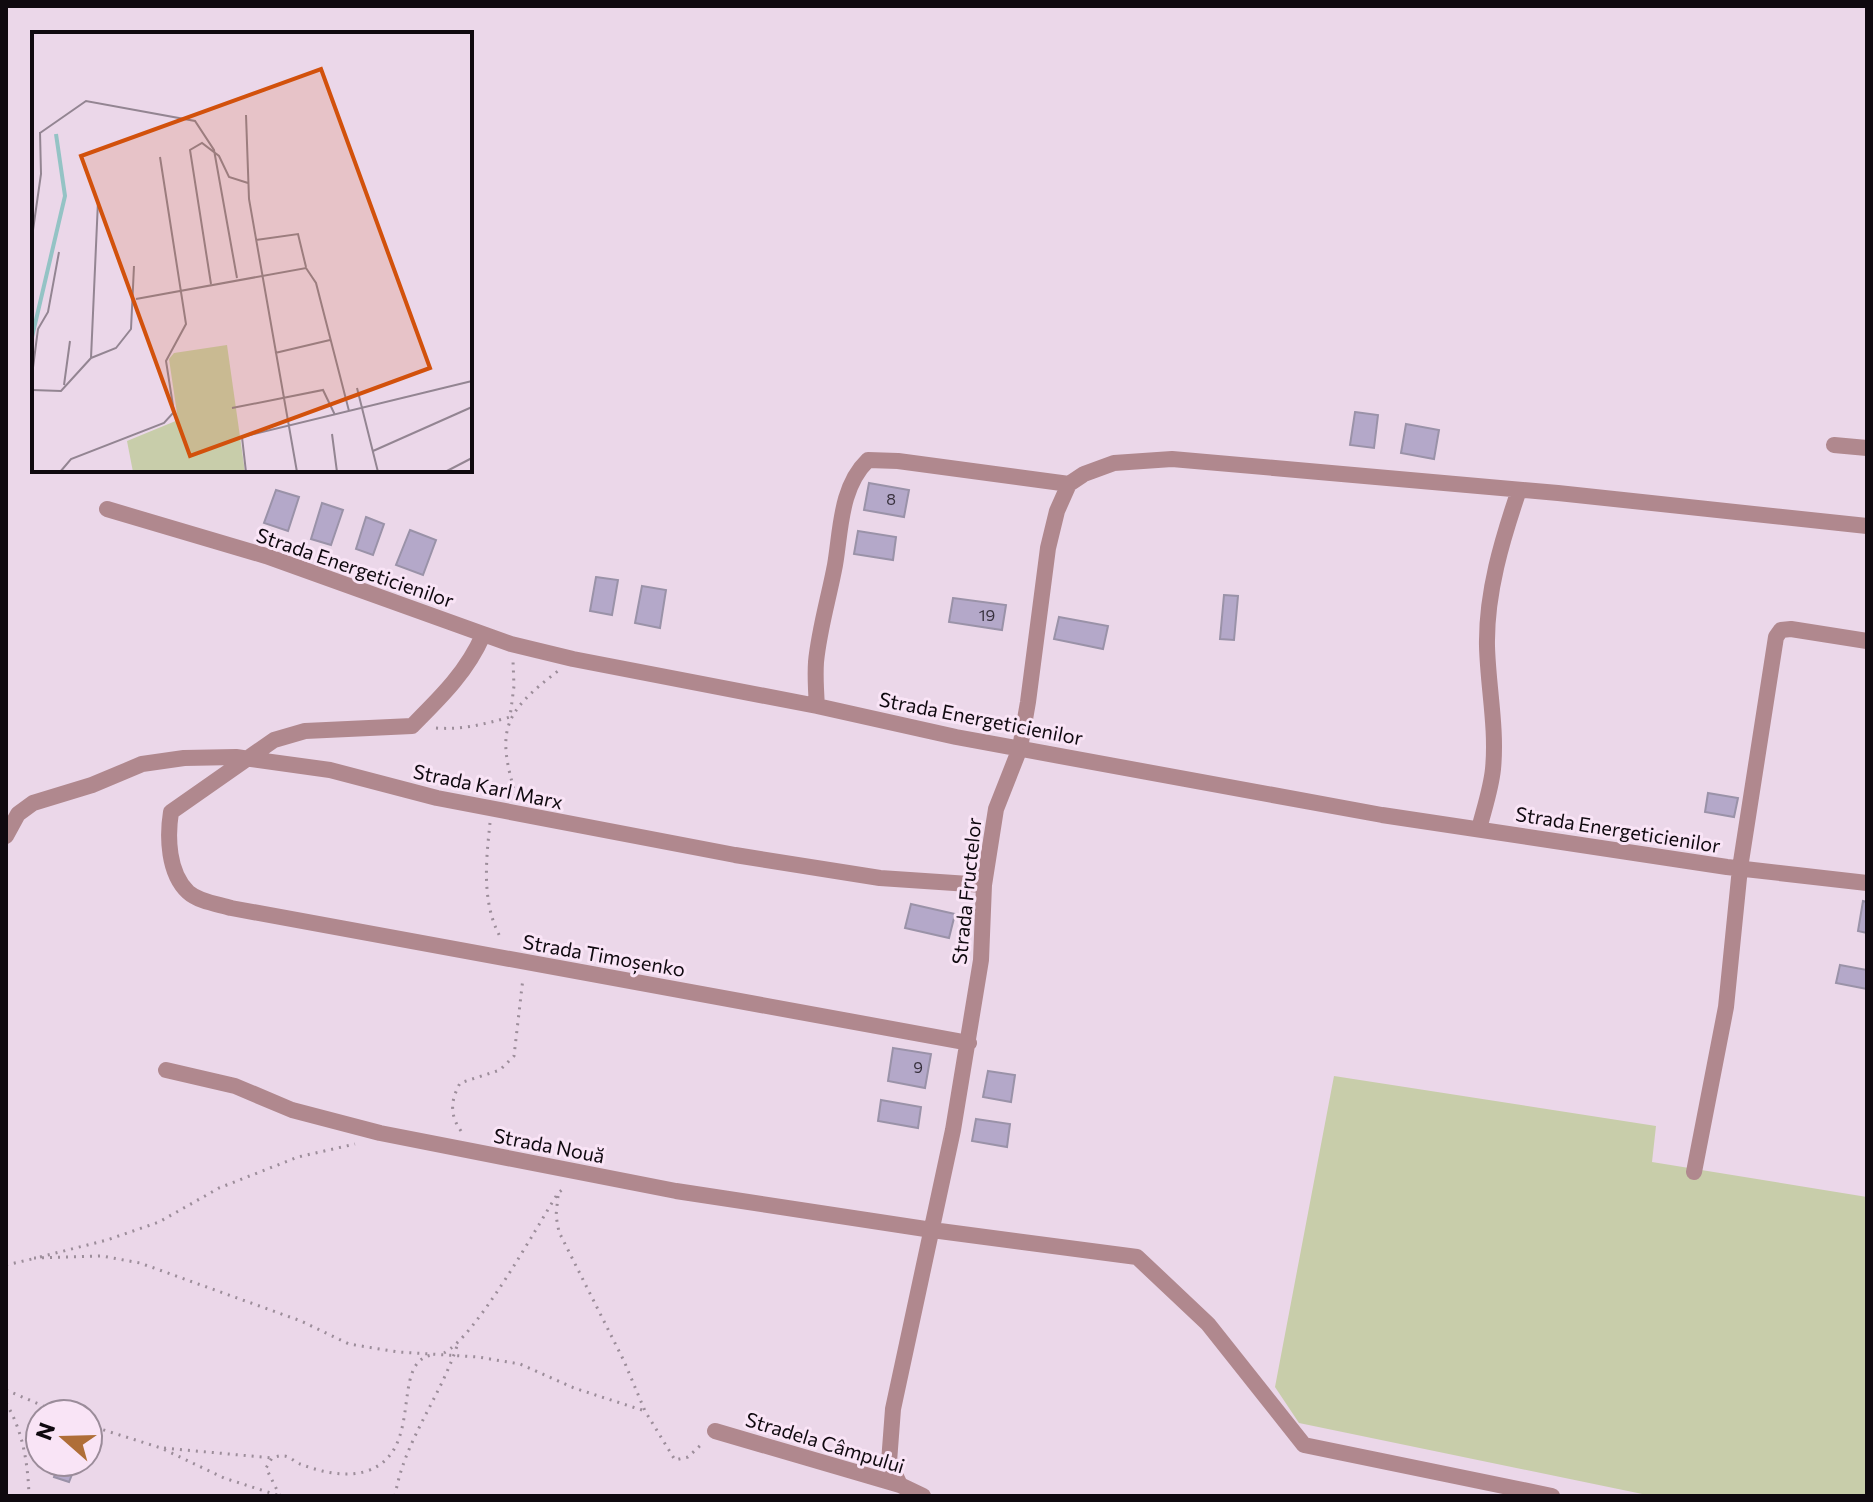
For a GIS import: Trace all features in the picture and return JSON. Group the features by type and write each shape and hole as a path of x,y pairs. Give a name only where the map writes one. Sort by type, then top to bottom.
{"street":[{"path":"1834,445 1867,448"},
{"path":"817,706 816,661 836,560 838,528 852,482 868,460 898,461 1069,484 1084,474 1114,463 1172,459 1519,490 1867,526"},
{"name":"Strada Fructelor","path":"900,1485 889,1462 893,1409 969,1043 981,960 984,885 996,809 1020,748 1048,548 1057,511 1069,484"},
{"path":"1479,829 1493,769 1487,644 1491,600 1500,547 1519,490"},
{"name":"Strada Energeticienilor","path":"107,509 266,556 483,635 573,659 817,706 956,737 1382,815 1740,868 1867,883"},
{"path":"1694,1172 1726,1007 1740,868 1776,637 1781,630 1791,629 1867,641"},
{"path":"412,726 447,691 473,658 483,635"},
{"name":"Strada Timoșenko","path":"412,726 305,731 274,740 171,812 167,836 175,869 188,892 231,908 969,1043"},
{"name":"Strada Karl Marx","path":"6,836 18,814 33,803 92,785 142,764 184,758 246,758 330,770 491,809 735,855 880,878 984,885"},
{"name":"Strada Nouă","path":"166,1070 235,1086 292,1110 380,1133 676,1191 932,1230"},
{"path":"932,1230 1137,1257 1208,1324 1304,1445 1552,1496"},
{"name":"Stradela Câmpului","path":"715,1431 900,1485 923,1496"}],"path":[{"path":"511,644 514,670 510,717 504,739 506,765 517,799 533,817"},
{"path":"412,726 453,729 510,717 523,699 573,659"},
{"path":"484,1153 458,1128 452,1113 452,1098 460,1083 500,1070 514,1056 523,976 498,933 488,898 485,870 491,809"},
{"path":"6,1265 107,1240 159,1222 219,1188 298,1157 366,1141"},
{"path":"395,1496 403,1458 416,1430 434,1403 457,1346 505,1278 558,1193 585,1173"},
{"path":"558,1193 556,1216 559,1232 624,1361 645,1411 675,1460 688,1457 715,1431"},
{"path":"34,1258 102,1256 140,1263 301,1321 349,1344 520,1364 574,1388 645,1411"},
{"path":"161,1448 272,1458 285,1455 317,1470 346,1474 368,1471 396,1449 404,1427 409,1381 414,1366 425,1356 442,1354 457,1346"},
{"path":"6,1390 25,1398"},
{"path":"6,1403 15,1418 28,1467 29,1496"},
{"path":"104,1430 161,1448 224,1478 280,1496"},
{"path":"272,1458 266,1468 280,1496"}],"green space":[{"path":"1334,1076 1656,1126 1652,1162 1867,1197 1867,1496 1652,1496 1299,1423 1275,1387"}],"building":[{"path":"1355,412 1378,415 1374,448 1350,445"},
{"path":"1406,424 1439,430 1434,459 1401,453"},
{"path":"869,483 909,490 904,517 864,510"},
{"path":"276,490 299,497 288,531 264,523"},
{"path":"322,503 343,510 331,545 311,539"},
{"path":"366,517 384,524 373,555 356,549"},
{"path":"410,530 436,540 423,575 396,565"},
{"path":"858,531 896,537 893,560 854,554"},
{"path":"596,577 618,580 612,615 590,611"},
{"path":"642,586 666,590 660,628 635,623"},
{"path":"1224,595 1238,596 1234,640 1220,639"},
{"path":"953,598 1006,605 1002,630 949,622"},
{"path":"1059,617 1108,626 1103,649 1054,639"},
{"path":"1708,793 1738,798 1734,817 1705,812"},
{"path":"1863,901 1867,902 1867,933 1858,931"},
{"path":"911,904 955,914 949,938 905,928"},
{"path":"1840,965 1867,970 1867,989 1836,983"},
{"path":"893,1048 931,1054 925,1088 888,1081"},
{"path":"988,1071 1015,1075 1011,1102 983,1097"},
{"path":"881,1100 921,1107 918,1128 878,1121"},
{"path":"976,1119 1010,1124 1007,1147 972,1141"}]}
